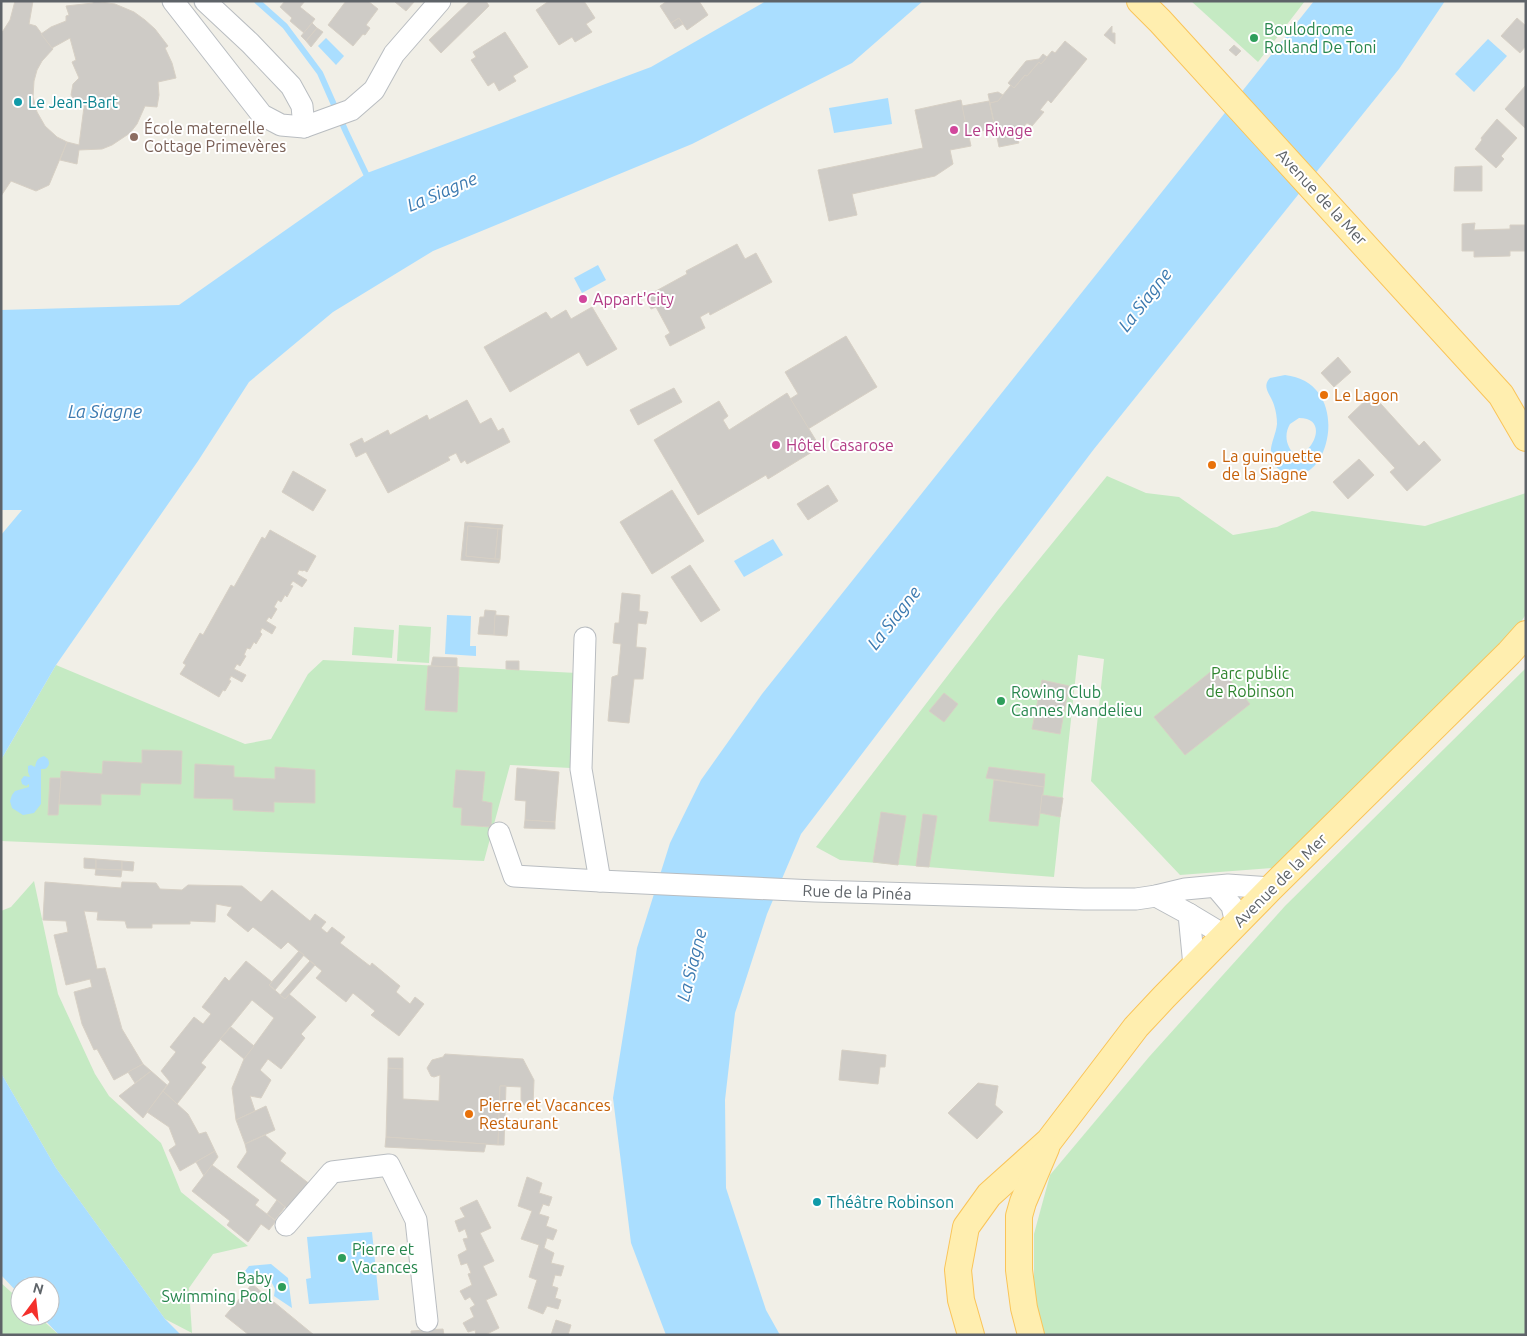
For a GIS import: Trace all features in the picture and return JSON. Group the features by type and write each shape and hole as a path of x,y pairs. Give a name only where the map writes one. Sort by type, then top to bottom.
{"main road":[{"name":"Avenue de la Mer","path":"1140,1 1325,200 1501,395"},
{"path":"1501,395 1526,408"},
{"path":"1501,395 1526,438"},
{"name":"Avenue de la Mer","path":"971,1335 961,1300 958,1270 966,1227 989,1195 1049,1140 1136,1027 1194,966 1510,653 1526,634"},
{"name":"Avenue de la Mer","path":"1031,1335 1024,1308 1019,1270 1019,1216 1049,1140"}],"street":[{"path":"173,1 262,115 281,125 304,127 351,110 374,90 394,54 440,1"},
{"path":"205,1 250,43 291,86 302,106 304,127"},
{"path":"585,638 581,769 600,881"},
{"name":"Rue de la Pinéa","path":"499,833 514,876 815,891 1084,899 1136,899 1185,888 1228,885 1271,888"},
{"path":"1156,896 1188,914 1230,929 1232,906 1216,887"},
{"path":"1188,914 1194,966"},
{"path":"286,1225 332,1172 389,1165 416,1220 426,1321"}],"green space":[{"name":"Boulodrome Rolland De Toni","path":"1191,1 1305,1 1258,62"},
{"name":"Parc public de Robinson","path":"1107,476 1146,493 1179,497 1233,535 1277,527 1312,511 1425,526 1526,493 1526,614 1518,627 1273,868 1180,875 1091,781 1104,659 1078,655 1054,877 840,860 816,847 998,610"},
{"path":"399,625 431,627 429,663 397,661"},
{"path":"354,627 394,630 392,658 352,655"},
{"path":"323,660 577,673 571,768 510,765 484,861 1,841 1,760 56,665 245,744 271,739 308,674"},
{"path":"1526,668 1526,1335 1041,1335 1034,1300 1034,1234 1050,1175 1149,1057 1285,906"},
{"path":"34,881 58,994 95,1074 109,1096 161,1143 181,1192 248,1246 213,1254 189,1288 192,1333 165,1319 56,1168 1,1073 1,911 11,907"},
{"path":"1,1283 10,1291 10,1326 49,1326 59,1335 1,1335"}],"water":[{"name":"La Siagne","path":"766,1 923,1 852,63 692,144 433,251 333,312 249,382 198,461 56,665 1,760 1,535 22,510 1,510 1,310 179,305 367,173 651,67"},
{"path":"1314,1 1445,1 1399,69 1094,449 801,834 767,914 735,1013 725,1100 726,1188 766,1310 780,1335 666,1335 631,1243 613,1098 637,948 670,843 701,780 762,694"},
{"path":"326,38 344,56 336,65 318,46"},
{"path":"1488,39 1507,56 1474,92 1455,74"},
{"path":"888,98 892,124 834,133 829,108"},
{"path":"598,265 606,280 582,293 574,278"},
{"path":"1285,375 1307,382 1321,396 1327,414 1328,434 1323,452 1314,466 1301,474 1283,472 1276,467 1272,460 1271,449 1277,422 1274,405 1266,385 1270,378","holes":["1299,418 1310,420 1315,426 1316,434 1313,442 1301,453 1294,453 1289,447 1286,435 1290,424"]},
{"path":"773,539 783,555 744,577 734,561"},
{"path":"447,615 471,616 470,646 476,646 476,656 445,654"},
{"path":"44,756 48,759 49,764 45,769 41,769 41,804 34,813 23,815 12,808 10,801 12,795 15,791 29,787 29,784 26,786 22,784 21,780 24,776 30,777 28,766 35,767 38,760"},
{"path":"1,1073 56,1168 165,1319 181,1335 59,1335 50,1326 60,1326 60,1276 10,1276 10,1284 1,1275"},
{"name":"Pierre et Vacances","path":"372,1232 379,1300 309,1304 306,1279 311,1278 307,1237"},
{"name":"Baby Swimming Pool","path":"271,1264 288,1278 292,1308 274,1296 275,1289 268,1279 262,1278 250,1281 242,1275 249,1266"}],"building":[{"name":"Le Jean-Bart","path":"15,1 33,1 29,24 36,26 53,49 37,70 33,97 37,112 45,126 57,137 67,142 49,185 36,191 11,181 1,196 1,34 10,20"},
{"path":"94,1 115,4 134,12 155,29 168,46 165,48 176,78 158,82 159,95 157,107 145,106 137,124 130,133 102,149 79,150 77,164 60,160 67,142 79,145 84,107 76,103 71,95 73,84 79,78 72,62 76,60 70,38 52,48 41,34 51,27 66,21 66,16 69,15 66,6 93,3"},
{"path":"285,1 305,1 300,7 315,19 304,33 290,21 292,18 280,7"},
{"path":"346,1 368,1 378,9 366,25 370,28 353,46 328,25"},
{"path":"396,1 415,1 406,11"},
{"path":"470,1 486,1 489,6 441,53 429,40"},
{"path":"549,1 584,1 595,18 586,24 592,32 575,42 572,37 559,45 536,10"},
{"path":"667,1 699,1 708,15 687,30 679,18 671,23 660,6"},
{"path":"679,18 683,24 675,29 671,23"},
{"path":"1517,18 1526,26 1526,46 1520,53 1501,36"},
{"path":"312,23 317,28 306,41 301,36"},
{"path":"1112,26 1112,33 1115,33 1115,44 1104,35"},
{"path":"317,28 323,32 311,47 306,41"},
{"path":"505,32 528,67 513,76 516,81 499,91 494,82 488,86 471,60 476,57 473,52"},
{"path":"1065,41 1087,59 1051,103 1048,100 1040,110 1044,112 1032,126 1027,123 1016,136 1019,143 999,147 990,103 998,101 1011,85 1014,88 1039,62 1041,64 1052,51 1055,53"},
{"path":"1234,45 1241,51 1236,56 1229,50"},
{"path":"1043,54 1047,57 1041,64 1039,62 1027,76 1025,75 1014,88 1008,83 1026,61 1039,59"},
{"path":"1526,85 1526,127 1525,128 1505,109"},
{"path":"998,92 1003,95 998,101 990,103 988,94"},
{"path":"961,100 971,146 950,150 953,164 935,176 852,194 857,215 829,221 818,170 923,148 915,110"},
{"path":"989,101 995,128 968,134 962,106"},
{"path":"1497,119 1517,138 1501,156 1504,159 1496,168 1475,149 1482,140 1481,138"},
{"path":"1482,166 1482,191 1454,191 1455,167"},
{"path":"1475,223 1474,230 1510,229 1510,225 1526,225 1526,251 1510,251 1510,256 1474,257 1474,251 1462,251 1462,224"},
{"path":"737,244 745,259 756,253 772,282 710,315 709,312 700,317 705,328 670,346 665,336 670,333 656,307 651,309 645,297 687,274 686,271"},
{"path":"592,307 617,349 587,366 579,352 510,392 484,347 546,312 551,319 566,310 571,319"},
{"path":"846,336 877,387 808,429 790,399 798,394 785,372"},
{"path":"1338,357 1351,372 1334,387 1321,373"},
{"path":"674,388 682,402 638,425 630,410"},
{"path":"787,393 820,447 768,479 766,475 698,515 654,440 719,401 728,416 723,420 729,430"},
{"path":"1372,394 1419,446 1424,441 1441,460 1407,491 1390,472 1395,468 1348,417"},
{"path":"467,400 480,424 491,418 498,431 503,428 510,442 467,464 465,460 461,463 456,453 448,457 450,460 388,493 366,452 356,457 350,444 362,438 364,443 388,430 390,435 427,415 429,420"},
{"path":"1359,459 1374,475 1348,499 1333,482"},
{"path":"293,471 326,490 313,511 282,492"},
{"path":"828,485 838,501 808,520 797,504"},
{"path":"672,490 704,541 652,574 620,522"},
{"path":"465,522 503,525 502,529 468,526 466,556 500,559 499,563 461,560"},
{"path":"468,526 498,529 495,559 466,556"},
{"path":"498,529 502,529 500,559 495,559"},
{"path":"270,530 316,556 307,572 299,570 297,574 307,580 302,587 293,581 290,585 293,586 287,597 285,595 281,602 278,600 274,607 277,609 271,619 269,617 266,621 276,627 272,634 262,628 260,632 262,634 256,644 254,642 250,649 247,648 244,655 246,656 240,666 237,664 234,669 246,675 242,682 231,676 229,680 231,681 219,697 180,674 186,665 183,663 200,633 203,635 231,585 234,587 262,537 265,539"},
{"path":"690,565 720,610 701,622 671,577"},
{"path":"622,593 640,595 639,611 648,612 646,624 638,623 636,647 646,648 643,679 634,679 629,723 608,721 612,677 618,675 621,644 613,643 615,623 619,623"},
{"path":"485,610 496,611 494,635 478,634 480,617 484,617"},
{"path":"495,615 509,616 507,636 494,635"},
{"path":"433,657 457,658 457,667 431,666"},
{"path":"506,661 519,661 519,670 506,669"},
{"path":"428,666 459,667 457,712 425,710"},
{"path":"1218,666 1250,704 1185,755 1154,717"},
{"path":"1042,680 1069,686 1060,734 1032,729"},
{"path":"944,693 958,704 944,722 929,711"},
{"path":"142,750 182,751 181,784 141,783 140,795 101,794 101,805 59,804 61,771 102,774 103,761 142,763"},
{"path":"195,764 234,766 234,777 275,779 275,767 315,770 315,803 274,802 274,812 233,810 233,799 194,798"},
{"path":"989,767 1045,774 1044,787 986,778"},
{"path":"517,768 559,772 555,822 525,820 526,801 515,800"},
{"path":"456,770 485,772 482,801 492,803 491,827 461,825 462,808 453,807"},
{"path":"50,778 61,778 58,815 48,815"},
{"path":"994,780 1044,787 1038,826 989,821"},
{"path":"1042,795 1063,798 1060,817 1040,813"},
{"path":"881,812 906,816 898,865 873,862"},
{"path":"923,814 937,816 929,867 916,866"},
{"path":"525,820 555,822 555,829 524,828"},
{"path":"84,858 96,859 96,869 84,868"},
{"path":"96,859 122,861 122,870 96,869"},
{"path":"122,861 134,862 133,871 122,870"},
{"path":"96,869 122,870 121,877 95,875"},
{"path":"45,882 121,888 122,882 156,883 160,889 182,890 188,885 242,886 261,902 272,890 310,921 315,914 326,922 321,928 327,933 332,927 345,937 340,943 370,966 372,963 400,986 396,992 410,1004 415,997 424,1004 399,1036 371,1015 375,1011 353,993 346,1002 316,978 322,971 288,942 281,949 253,927 248,932 227,915 232,907 216,904 215,922 190,921 190,924 152,924 152,928 127,928 125,921 97,920 98,912 84,911 97,969 105,968 122,1029 143,1064 114,1080 97,1049 94,1050 82,1024 74,992 92,987 90,979 66,985 54,935 68,932 66,921 43,920"},
{"path":"299,951 304,955 275,990 269,985"},
{"path":"246,961 272,982 269,985 285,999 289,994 316,1017 301,1034 305,1038 281,1069 268,1059 260,1070 271,1080 261,1098 250,1096 255,1111 236,1120 232,1088 244,1059 274,1018 252,1000 201,1063 206,1067 177,1104 163,1091 170,1082 161,1071 176,1052 170,1047 194,1017 203,1024 211,1014 202,1007 225,977 229,981"},
{"path":"310,961 315,965 285,999 280,995"},
{"path":"231,1027 254,1046 244,1059 220,1039"},
{"path":"842,1050 886,1055 885,1067 880,1067 878,1084 839,1080"},
{"path":"445,1054 523,1059 534,1080 533,1105 521,1105 521,1087 500,1086 498,1145 386,1137 388,1068 403,1069 403,1099 439,1101 440,1075 431,1076 427,1068 432,1060 443,1057"},
{"path":"388,1058 403,1058 403,1069 388,1068"},
{"path":"143,1064 151,1071 135,1083 128,1072"},
{"path":"151,1071 167,1085 143,1118 119,1096"},
{"path":"978,1083 998,1086 995,1105 1003,1112 977,1139 948,1113"},
{"path":"500,1086 506,1086 504,1145 498,1145"},
{"path":"163,1091 188,1114 199,1134 206,1132 215,1151 180,1171 169,1150 176,1145 169,1127 147,1112"},
{"path":"266,1106 275,1130 245,1144 236,1120"},
{"path":"265,1135 286,1153 280,1161 311,1185 289,1210 237,1167 247,1152 245,1144"},
{"path":"386,1137 486,1144 484,1152 385,1147"},
{"path":"215,1151 218,1157 204,1176 196,1162"},
{"path":"212,1165 259,1200 255,1205 276,1221 269,1230 261,1224 248,1242 227,1225 230,1221 192,1191"},
{"path":"527,1177 542,1183 539,1193 552,1197 549,1206 543,1204 539,1214 549,1217 546,1226 557,1230 553,1240 547,1238 544,1248 554,1253 551,1263 564,1266 561,1276 555,1275 552,1286 558,1288 555,1298 561,1300 558,1309 547,1306 543,1314 528,1308 537,1280 529,1277 539,1245 521,1239 532,1211 518,1206"},
{"path":"277,1200 285,1207 275,1220 267,1214"},
{"path":"477,1200 491,1228 480,1233 494,1261 483,1266 497,1295 486,1300 499,1328 485,1335 476,1335 475,1330 468,1332 463,1323 474,1317 470,1308 475,1305 470,1297 465,1300 460,1291 472,1285 468,1274 471,1273 467,1263 461,1265 458,1255 467,1250 463,1239 468,1238 465,1229 459,1232 455,1221 465,1217 460,1208"},
{"path":"252,1284 314,1335 249,1335 225,1316"},
{"path":"556,1320 571,1325 568,1335 551,1335"},
{"path":"443,1329 444,1335 411,1335 411,1331"}],"waterway":[{"path":"257,1 285,26 320,73 369,180"}],"place":[{"name":"Boulodrome Rolland De Toni","path":"1254,38"},
{"name":"Le Jean-Bart","path":"18,102"},
{"name":"Le Rivage","path":"954,130"},
{"name":"École maternelle Cottage Primevères","path":"134,137"},
{"name":"Appart'City","path":"583,299"},
{"name":"Le Lagon","path":"1324,395"},
{"name":"Hôtel Casarose","path":"776,445"},
{"name":"La guinguette de la Siagne","path":"1212,465"},
{"name":"Rowing Club Cannes Mandelieu","path":"1001,701"},
{"name":"Pierre et Vacances Restaurant","path":"469,1114"},
{"name":"Théâtre Robinson","path":"817,1202"},
{"name":"Pierre et Vacances","path":"342,1258"},
{"name":"Baby Swimming Pool","path":"282,1287"}]}
